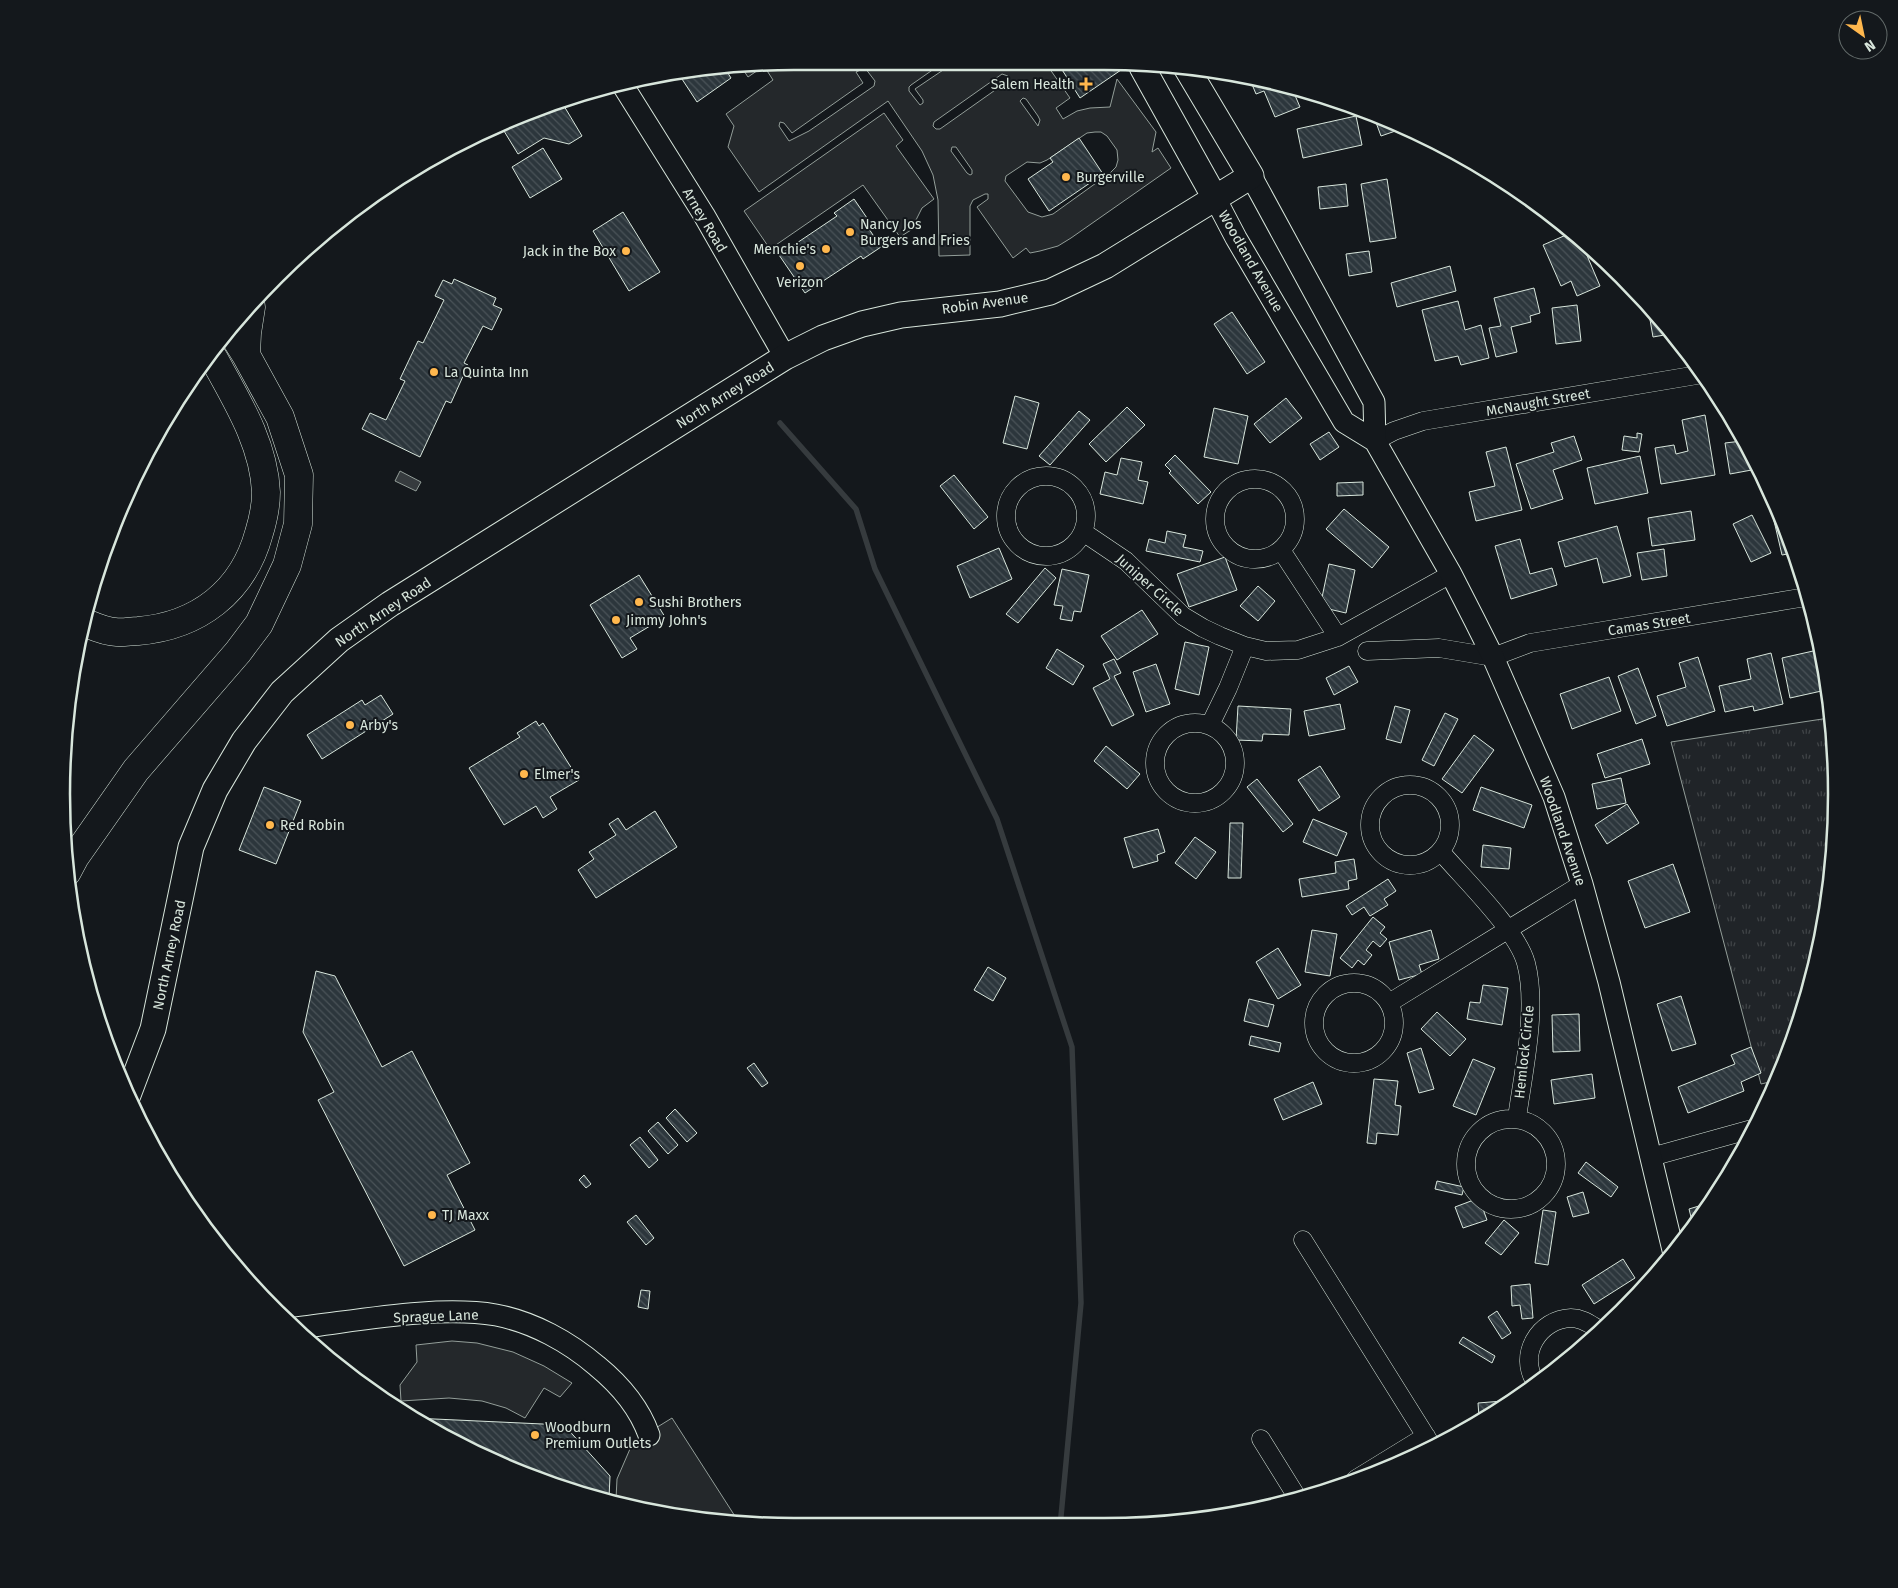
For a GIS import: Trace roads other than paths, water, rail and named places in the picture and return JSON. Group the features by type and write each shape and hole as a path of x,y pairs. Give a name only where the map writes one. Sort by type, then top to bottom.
{"highway":[{"path":"246,355 249,318"},
{"path":"74,860 136,770 238,652 259,624 287,565 298,524 299,475 280,417 234,337"},
{"path":"91,624 115,632 158,629 179,623 198,614 220,598 237,580 254,552 264,518 266,493 262,466 255,441 244,415 215,360"}],"main road":[{"name":"Woodland Avenue","path":"1145,72 1215,198"},
{"name":"Woodland Avenue","path":"1191,75 1251,176"},
{"name":"Robin Avenue","path":"786,357 823,338 862,324 901,315 1000,304 1050,292 1105,266 1251,176"},
{"name":"North Arney Road","path":"132,1085 153,1029 191,847 215,790 239,749 282,692 339,640 390,604 786,357"}],"street":[{"name":"Arney Road","path":"626,90 704,215 786,357"},
{"name":"Woodland Avenue","path":"1251,176 1374,402 1376,441 1452,574 1493,657 1554,797 1582,884 1609,982 1671,1243"},
{"name":"Woodland Avenue","path":"1215,198 1236,238 1344,422 1376,441"},
{"name":"McNaught Street","path":"1376,441 1394,431 1423,421 1694,375"},
{"path":"1036,477 1060,478 1072,485 1081,496 1086,517 1083,532 1076,544 1062,554 1046,557 1032,555 1018,546 1010,536 1005,522 1006,506 1012,493 1022,483 1036,477"},
{"path":"1257,478 1270,481 1282,488 1291,499 1296,520 1294,532 1288,543 1281,550 1268,558 1256,560 1242,557 1227,548 1220,539 1215,524 1216,508 1222,496 1232,486 1257,478"},
{"name":"Juniper Circle","path":"1083,532 1126,561 1183,616 1203,628 1245,646 1266,651 1298,650 1338,637 1452,574"},
{"path":"1281,550 1338,637"},
{"name":"Camas Street","path":"1493,657 1530,643 1800,598"},
{"path":"1210,725 1245,646"},
{"path":"1368,651 1439,648 1493,657"},
{"path":"1186,724 1210,725 1221,732 1231,743 1236,764 1234,776 1226,790 1212,800 1196,804 1182,802 1167,793 1160,783 1155,769 1156,753 1162,740 1172,730 1186,724"},
{"path":"1401,786 1420,786 1436,794 1446,805 1451,825 1449,838 1441,852 1426,862 1411,866 1396,863 1382,854 1375,845 1370,830 1371,814 1377,802 1387,792 1401,786"},
{"name":"Hemlock Circle","path":"1441,852 1508,929 1526,962 1530,984 1530,1017 1517,1118"},
{"path":"1389,1003 1582,884"},
{"path":"1344,983 1364,984 1380,992 1389,1003 1394,1023 1392,1036 1385,1049 1370,1060 1354,1063 1340,1061 1326,1052 1319,1043 1314,1028 1315,1012 1320,1000 1330,990 1344,983"},
{"name":"Hemlock Circle","path":"1517,1118 1532,1123 1544,1132 1553,1145 1556,1158 1556,1174 1547,1192 1526,1207 1498,1208 1478,1196 1468,1179 1466,1155 1478,1132 1500,1120 1517,1118"},
{"path":"1652,1158 1744,1131"},
{"path":"1303,1240 1429,1441"},
{"name":"Sprague Lane","path":"305,1327 414,1314 470,1312 524,1323 554,1336 586,1356 600,1368 626,1395 644,1422 649,1434"},
{"path":"1533,1377 1530,1370 1529,1358 1532,1345 1538,1334 1546,1326 1556,1321 1572,1318 1586,1321 1594,1326"},
{"path":"1261,1439 1294,1492"}],"waterway":[{"path":"780,423 856,509 875,569 997,819 1072,1047 1081,1303 1061,1518"}],"place":[{"name":"Salem Health","path":"1086,84"},
{"name":"Burgerville","path":"1066,177"},
{"name":"Nancy Jos Burgers and Fries","path":"850,232"},
{"name":"Menchie's","path":"826,249"},
{"name":"Jack in the Box","path":"626,251"},
{"name":"Verizon","path":"800,266"},
{"name":"La Quinta Inn","path":"434,372"},
{"name":"Sushi Brothers","path":"639,602"},
{"name":"Jimmy John's","path":"616,620"},
{"name":"Arby's","path":"350,725"},
{"name":"Elmer's","path":"524,774"},
{"name":"Red Robin","path":"270,825"},
{"name":"TJ Maxx","path":"432,1215"},
{"name":"Woodburn Premium Outlets","path":"535,1435"}]}
